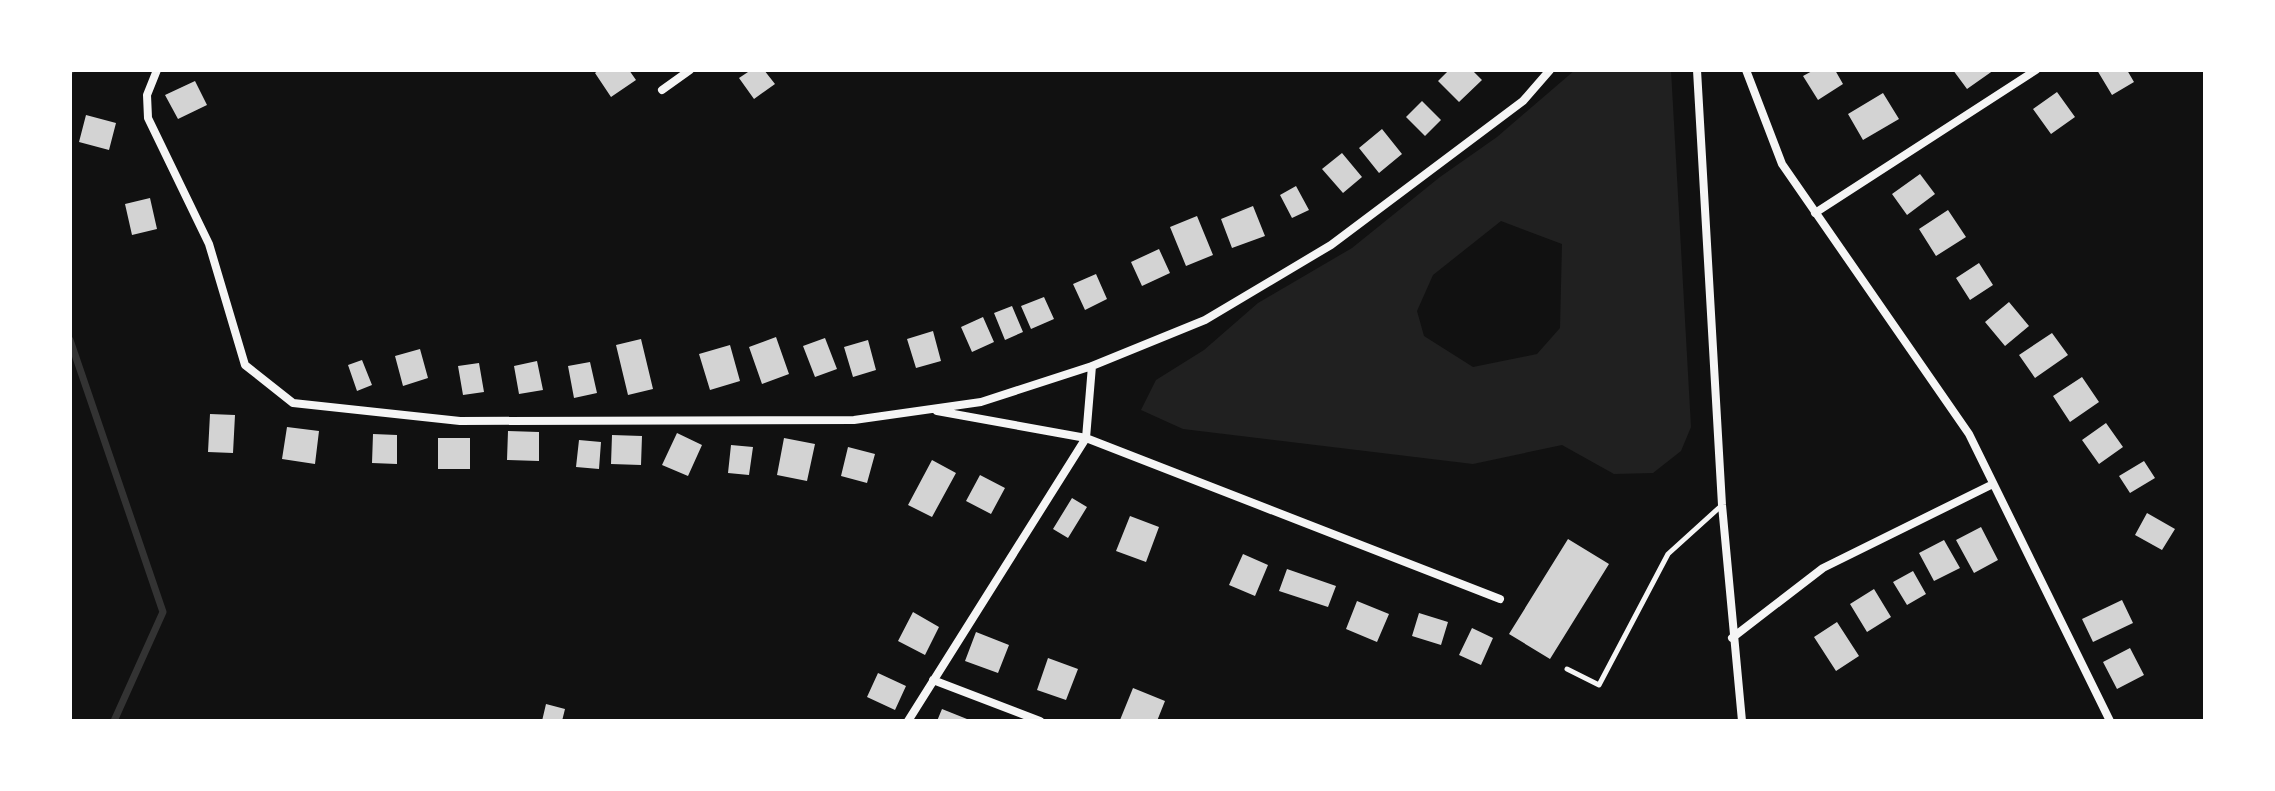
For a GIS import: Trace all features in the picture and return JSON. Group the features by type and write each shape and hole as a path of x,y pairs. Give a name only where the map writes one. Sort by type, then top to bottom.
{"street":[{"path":"157,70 147,95 148,118 209,244 245,365 293,403 460,421 854,420 981,402 1092,366 1205,320 1331,245 1523,101 1550,70"},
{"path":"662,90 690,70"},
{"path":"1697,70 1722,505 1742,721"},
{"path":"1746,70 1782,164 1969,434 2110,721"},
{"path":"1815,213 2036,70"},
{"path":"908,721 1086,438 1092,366"},
{"path":"929,409 1086,438 1500,599"},
{"path":"1732,638 1823,568 1993,484"},
{"path":"933,680 1040,721"}],"lane":[{"path":"1567,669 1599,685 1668,554 1722,505"}],"shaded area":[{"path":"1575,70 1671,70 1691,427 1681,451 1653,473 1614,474 1562,445 1473,464 1183,429 1141,410 1156,380 1204,350 1258,303 1352,248 1440,177 1497,137","holes":["1501,221 1562,244 1560,328 1537,354 1473,367 1424,336 1417,311 1433,275"]}],"building":[{"path":"599,70 629,70 636,80 611,97 595,73"},
{"path":"751,70 764,70 775,84 754,99 739,78"},
{"path":"1449,70 1472,70 1482,80 1459,102 1438,81"},
{"path":"1814,70 1835,70 1843,84 1818,100 1803,76"},
{"path":"1953,70 1994,70 1967,89"},
{"path":"2097,70 2127,70 2134,82 2112,95"},
{"path":"195,81 207,105 178,119 165,95"},
{"path":"2057,92 2075,117 2051,134 2033,109"},
{"path":"1883,93 1899,119 1863,140 1848,114"},
{"path":"1422,101 1441,120 1425,136 1406,117"},
{"path":"86,115 116,123 109,150 79,142"},
{"path":"1382,129 1402,154 1379,173 1359,148"},
{"path":"1342,153 1362,177 1343,193 1322,169"},
{"path":"1920,174 1935,194 1907,215 1892,194"},
{"path":"1296,186 1309,210 1292,218 1280,195"},
{"path":"150,198 157,229 132,235 125,204"},
{"path":"1253,206 1265,236 1232,248 1221,219"},
{"path":"1948,210 1966,237 1936,256 1919,229"},
{"path":"1197,216 1213,255 1186,266 1170,227"},
{"path":"1159,249 1170,273 1142,286 1131,262"},
{"path":"1979,263 1993,285 1970,300 1956,278"},
{"path":"1096,274 1107,299 1085,310 1073,284"},
{"path":"1044,297 1054,319 1031,329 1021,306"},
{"path":"2009,302 2029,326 2005,346 1985,322"},
{"path":"1012,306 1023,332 1005,340 994,313"},
{"path":"983,317 994,342 972,352 961,327"},
{"path":"933,331 941,361 916,368 907,339"},
{"path":"2052,333 2068,355 2035,378 2019,355"},
{"path":"776,337 789,374 762,384 749,347"},
{"path":"825,338 837,369 815,377 803,346"},
{"path":"641,339 653,389 628,395 616,345"},
{"path":"868,340 876,370 853,377 844,347"},
{"path":"730,345 740,381 710,390 699,354"},
{"path":"420,349 428,378 403,386 395,356"},
{"path":"362,360 372,385 357,391 348,365"},
{"path":"537,361 543,390 519,394 514,366"},
{"path":"590,362 597,393 574,398 568,366"},
{"path":"479,363 484,392 463,395 458,366"},
{"path":"2082,377 2099,402 2070,422 2053,396"},
{"path":"210,414 235,415 233,453 208,452"},
{"path":"2106,423 2123,447 2099,464 2082,440"},
{"path":"287,427 319,431 315,464 282,459"},
{"path":"508,431 539,432 539,461 507,460"},
{"path":"677,433 702,445 688,476 662,465"},
{"path":"373,434 397,435 397,464 372,463"},
{"path":"612,435 642,436 641,465 611,464"},
{"path":"438,438 470,438 470,469 438,469"},
{"path":"784,438 815,444 807,481 777,475"},
{"path":"579,440 601,442 599,469 576,467"},
{"path":"731,445 753,447 749,475 728,473"},
{"path":"848,447 875,454 867,483 841,476"},
{"path":"932,460 956,473 932,517 908,505"},
{"path":"2144,461 2155,478 2130,493 2119,476"},
{"path":"980,475 1005,488 991,514 966,501"},
{"path":"1072,498 1087,507 1068,538 1053,529"},
{"path":"2147,513 2175,529 2162,550 2135,535"},
{"path":"1130,516 1159,527 1146,562 1116,551"},
{"path":"1981,527 1998,560 1974,573 1956,540"},
{"path":"1568,539 1609,564 1550,659 1509,634"},
{"path":"1944,540 1960,568 1934,581 1919,553"},
{"path":"1243,554 1268,565 1255,596 1229,585"},
{"path":"1287,569 1336,586 1328,607 1279,591"},
{"path":"1913,571 1926,594 1907,605 1893,582"},
{"path":"1874,589 1891,617 1867,632 1850,604"},
{"path":"2122,600 2133,623 2093,642 2082,619"},
{"path":"1357,601 1389,614 1377,642 1346,629"},
{"path":"913,612 939,627 925,655 898,641"},
{"path":"1419,613 1448,622 1441,645 1412,636"},
{"path":"1837,622 1859,656 1836,671 1814,637"},
{"path":"1472,628 1493,638 1481,665 1459,655"},
{"path":"976,632 1009,645 998,673 965,661"},
{"path":"2130,648 2144,675 2117,689 2103,662"},
{"path":"1048,658 1078,669 1066,700 1037,690"},
{"path":"878,673 906,686 895,710 867,697"},
{"path":"1133,688 1165,701 1157,721 1120,720"},
{"path":"546,704 565,709 562,721 542,721"},
{"path":"942,709 972,721 937,721"}],"waterway":[{"path":"70,340 163,612 114,721"}]}
